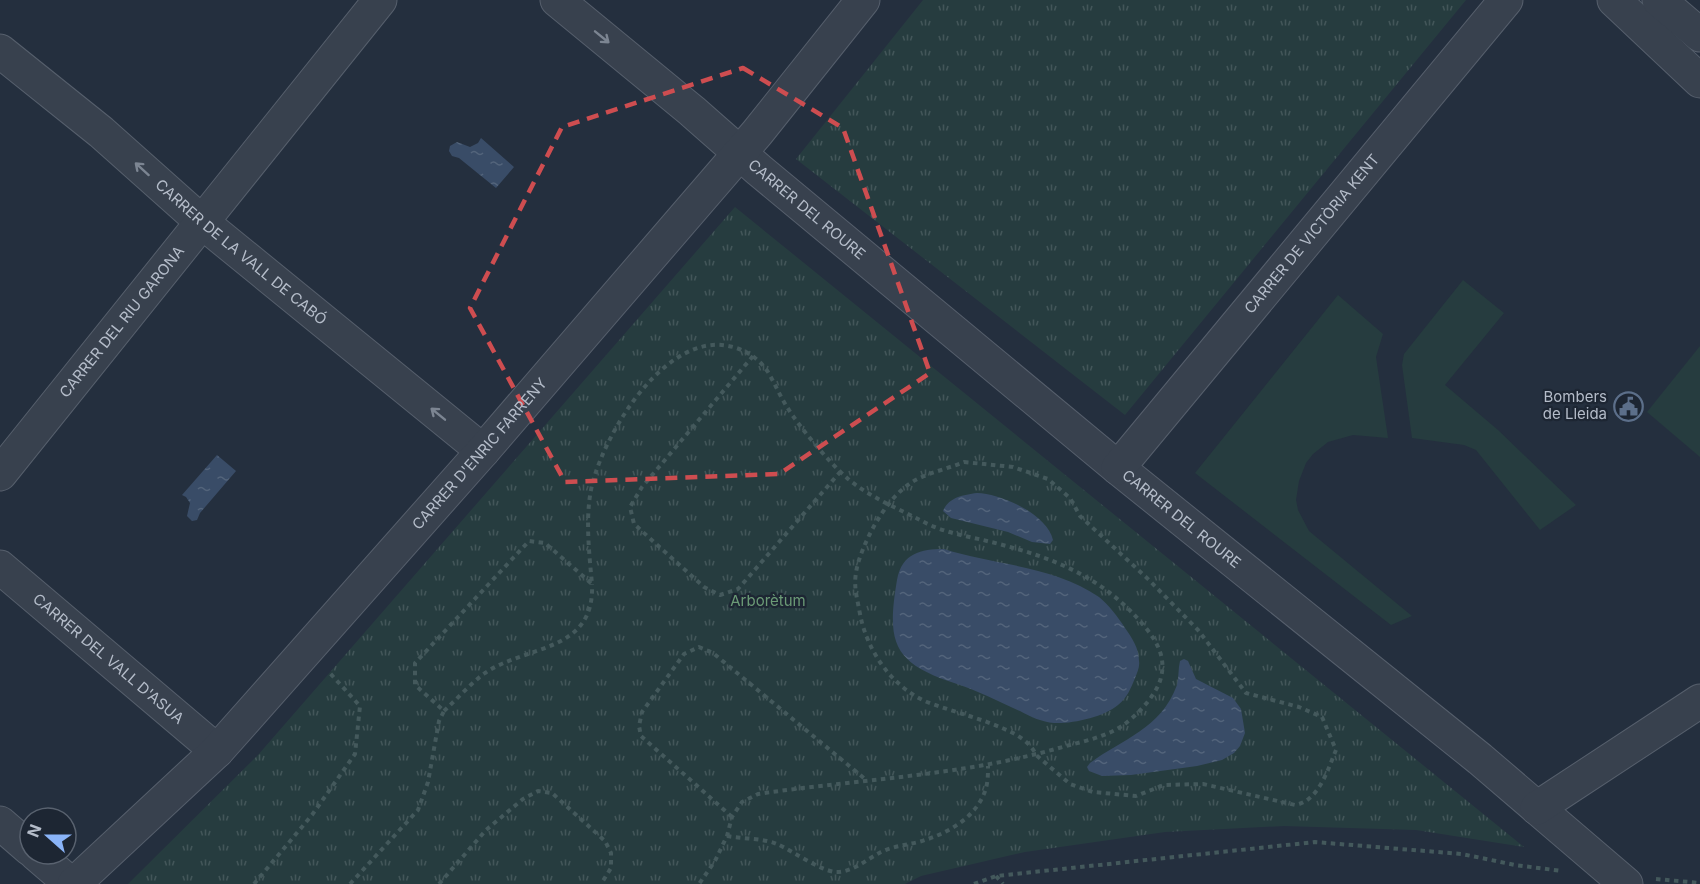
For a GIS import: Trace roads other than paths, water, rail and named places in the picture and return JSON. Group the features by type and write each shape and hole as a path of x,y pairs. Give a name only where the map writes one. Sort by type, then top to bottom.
{"street":[{"name":"CARRER DEL RIU GARONA","path":"0,474 380,0"},
{"name":"CARRER DEL ROURE","path":"557,0 693,111 739,152 1118,468 1480,759 1620,880"},
{"name":"CARRER D'ENRIC FARRENY","path":"72,884 217,751 483,451 757,133 862,0"},
{"name":"CARRER DE VICTÒRIA KENT","path":"1118,468 1506,0"},
{"path":"1614,0 1700,81"},
{"path":"1659,0 1700,35"},
{"name":"CARRER DE LA VALL DE CABÓ","path":"0,51 101,132 202,222 483,451"},
{"name":"CARRER DEL VALL D'ASUA","path":"0,567 217,751"},
{"path":"1537,808 1700,701"},
{"path":"0,823 18,839"},
{"path":"50,866 72,884"}],"water":[{"path":"481,138 514,167 496,188 459,158 452,156 449,151 450,146 457,142 470,147 478,143"},
{"path":"217,455 236,471 200,513 197,520 192,521 187,516 190,503 182,495"},
{"path":"977,493 999,497 1022,507 1042,522 1053,540 1050,544 1032,542 1008,532 951,518 943,511 953,500"},
{"path":"944,549 1044,572 1082,587 1099,597 1110,607 1133,639 1138,652 1138,670 1124,699 1112,709 1088,719 1061,723 1050,722 1032,717 981,693 936,676 907,659 899,648 893,621 900,571 903,564 914,554"},
{"path":"1184,659 1188,661 1196,679 1233,698 1241,709 1245,733 1240,746 1234,753 1222,760 1197,766 1131,775 1102,776 1089,771 1087,767 1090,763 1140,732 1161,712 1177,685 1180,661"}],"place":[{"name":"Bombers de Lleida","path":"1628,406"}],"park label":[{"name":"Arborètum","path":"768,601"}]}
